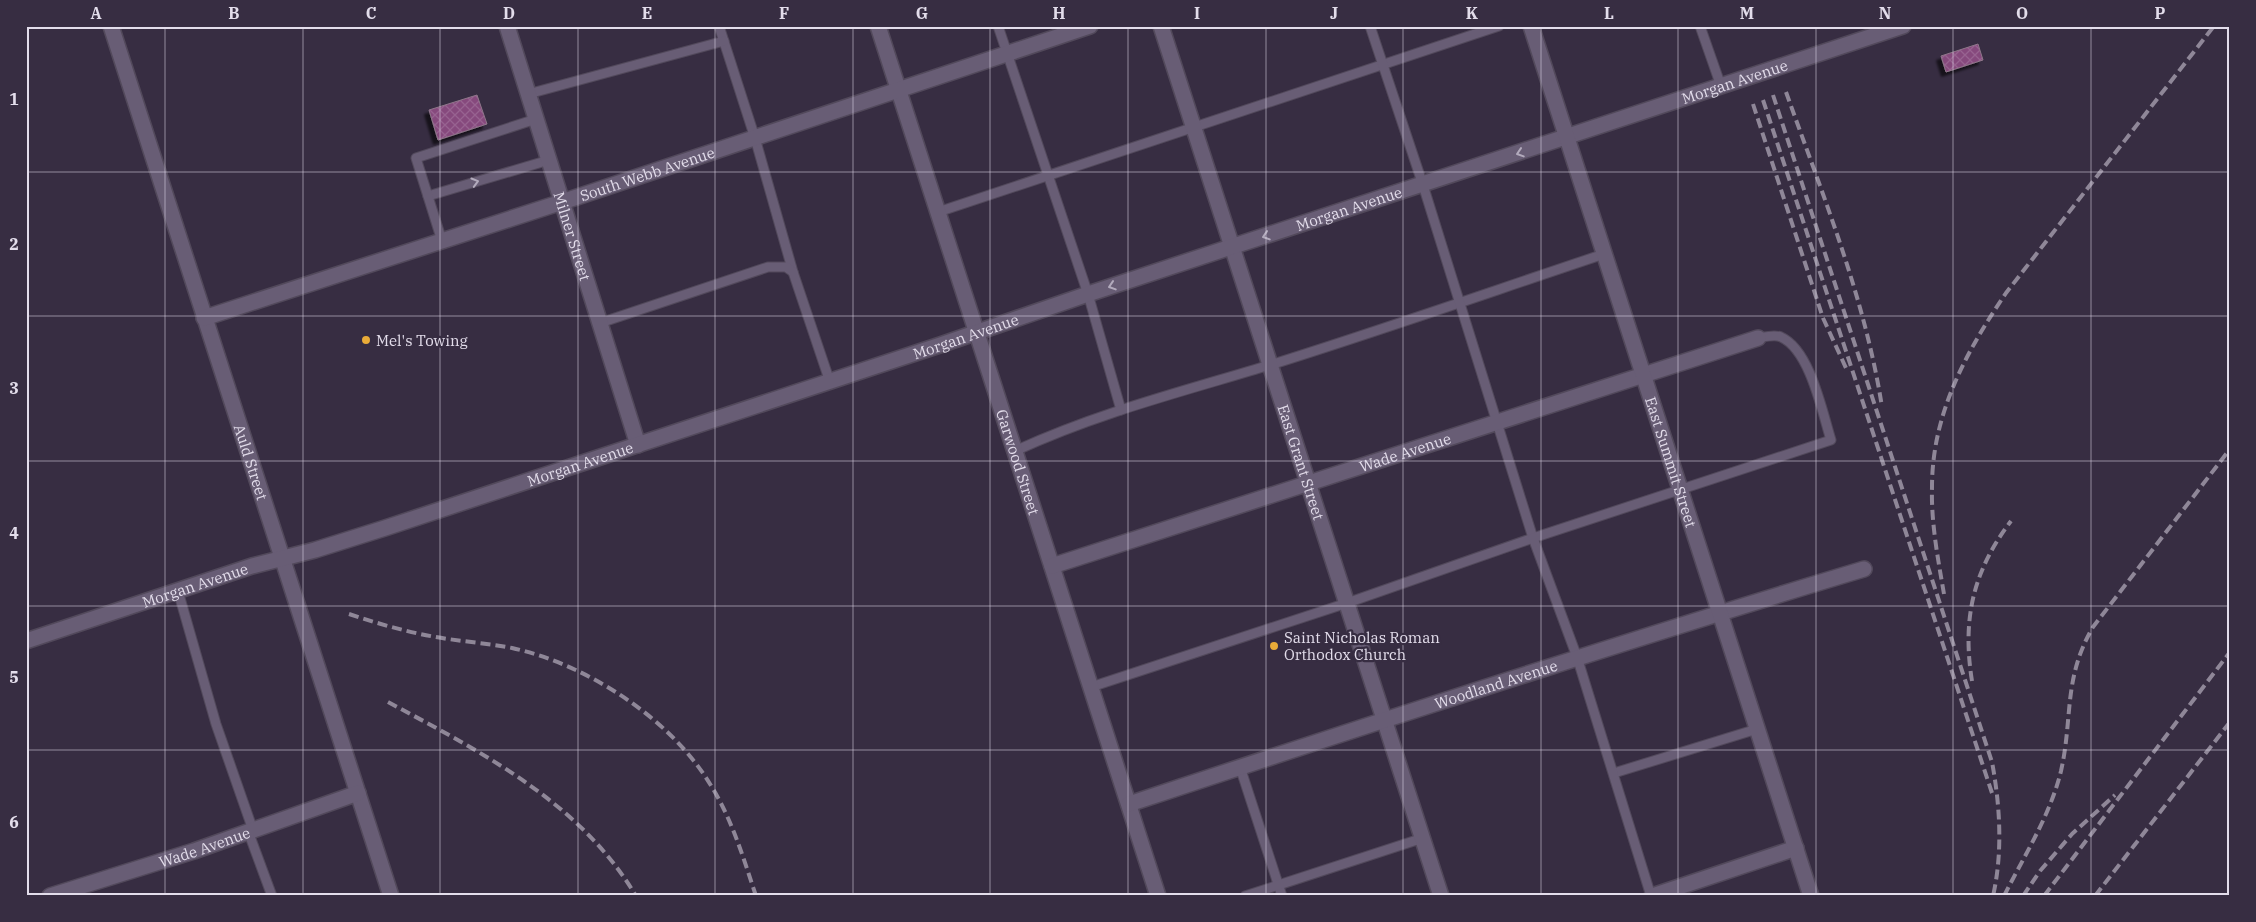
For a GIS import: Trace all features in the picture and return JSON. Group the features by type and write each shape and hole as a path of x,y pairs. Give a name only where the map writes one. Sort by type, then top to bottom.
{"street":[{"name":"Auld Street","path":"111,26 391,896"},
{"name":"Milner Street","path":"507,26 638,445"},
{"name":"Garwood Street","path":"878,26 1158,896"},
{"name":"South Webb Avenue","path":"204,318 562,202 1090,26"},
{"name":"East Grant Street","path":"1161,26 1441,896"},
{"name":"East Summit Street","path":"1531,26 1811,896"},
{"name":"Morgan Avenue","path":"26,641 282,558 376,531 1903,26"},
{"name":"Wade Avenue","path":"1052,566 1758,338"},
{"name":"Woodland Avenue","path":"1129,804 1384,719 1720,612 1864,569"},
{"name":"Wade Avenue","path":"50,896 251,831 358,793"},
{"path":"1651,896 1796,848"}],"lane":[{"path":"719,26 755,138 793,272 830,382"},
{"path":"998,26 1088,294 1121,410"},
{"path":"1370,26 1423,185 1533,538 1577,658 1651,896"},
{"path":"938,212 1500,26"},
{"path":"1700,26 1721,86"},
{"path":"528,94 724,41"},
{"path":"442,241 416,158 536,119"},
{"path":"428,196 549,160"},
{"path":"1015,451 1062,430 1121,410 1270,365 1604,254"},
{"path":"600,323 768,267 786,266 793,272"},
{"path":"1091,687 1831,440 1811,377 1795,346 1779,336 1758,338"},
{"path":"178,591 216,724 272,896"},
{"path":"1614,773 1757,729"},
{"path":"1240,767 1282,896"},
{"path":"1244,896 1423,838"}],"building":[{"path":"1978,44 1983,60 1946,72 1941,56"},
{"path":"477,95 487,124 438,140 429,110"}],"railway":[{"path":"1944,594 1935,541 1932,487 1934,460 1938,434 1945,409 1965,361 2006,293 2214,26"},
{"path":"1786,92 1842,248 1854,287 1875,366 1882,407"},
{"path":"1773,95 1992,762 1997,795 1999,829 1998,863 1993,896"},
{"path":"1763,100 1992,793"},
{"path":"1753,104 1823,318 1846,368"},
{"path":"2004,896 2036,835 2056,788 2065,752 2073,681 2077,664 2093,627 2230,449"},
{"path":"1972,681 1969,637 1970,616 1974,596 1987,558 2011,521"},
{"path":"349,614 423,635 512,648 540,656 569,667 624,697 673,737 710,784 731,825 756,896"},
{"path":"2044,896 2230,652"},
{"path":"388,702 493,761 557,806 587,833 613,863 636,896"},
{"path":"2095,896 2230,722"},
{"path":"2023,896 2040,871 2072,834 2115,795"}],"place":[{"name":"Mel's Towing","path":"366,340"},
{"name":"Saint Nicholas Roman Orthodox Church","path":"1274,646"}]}
